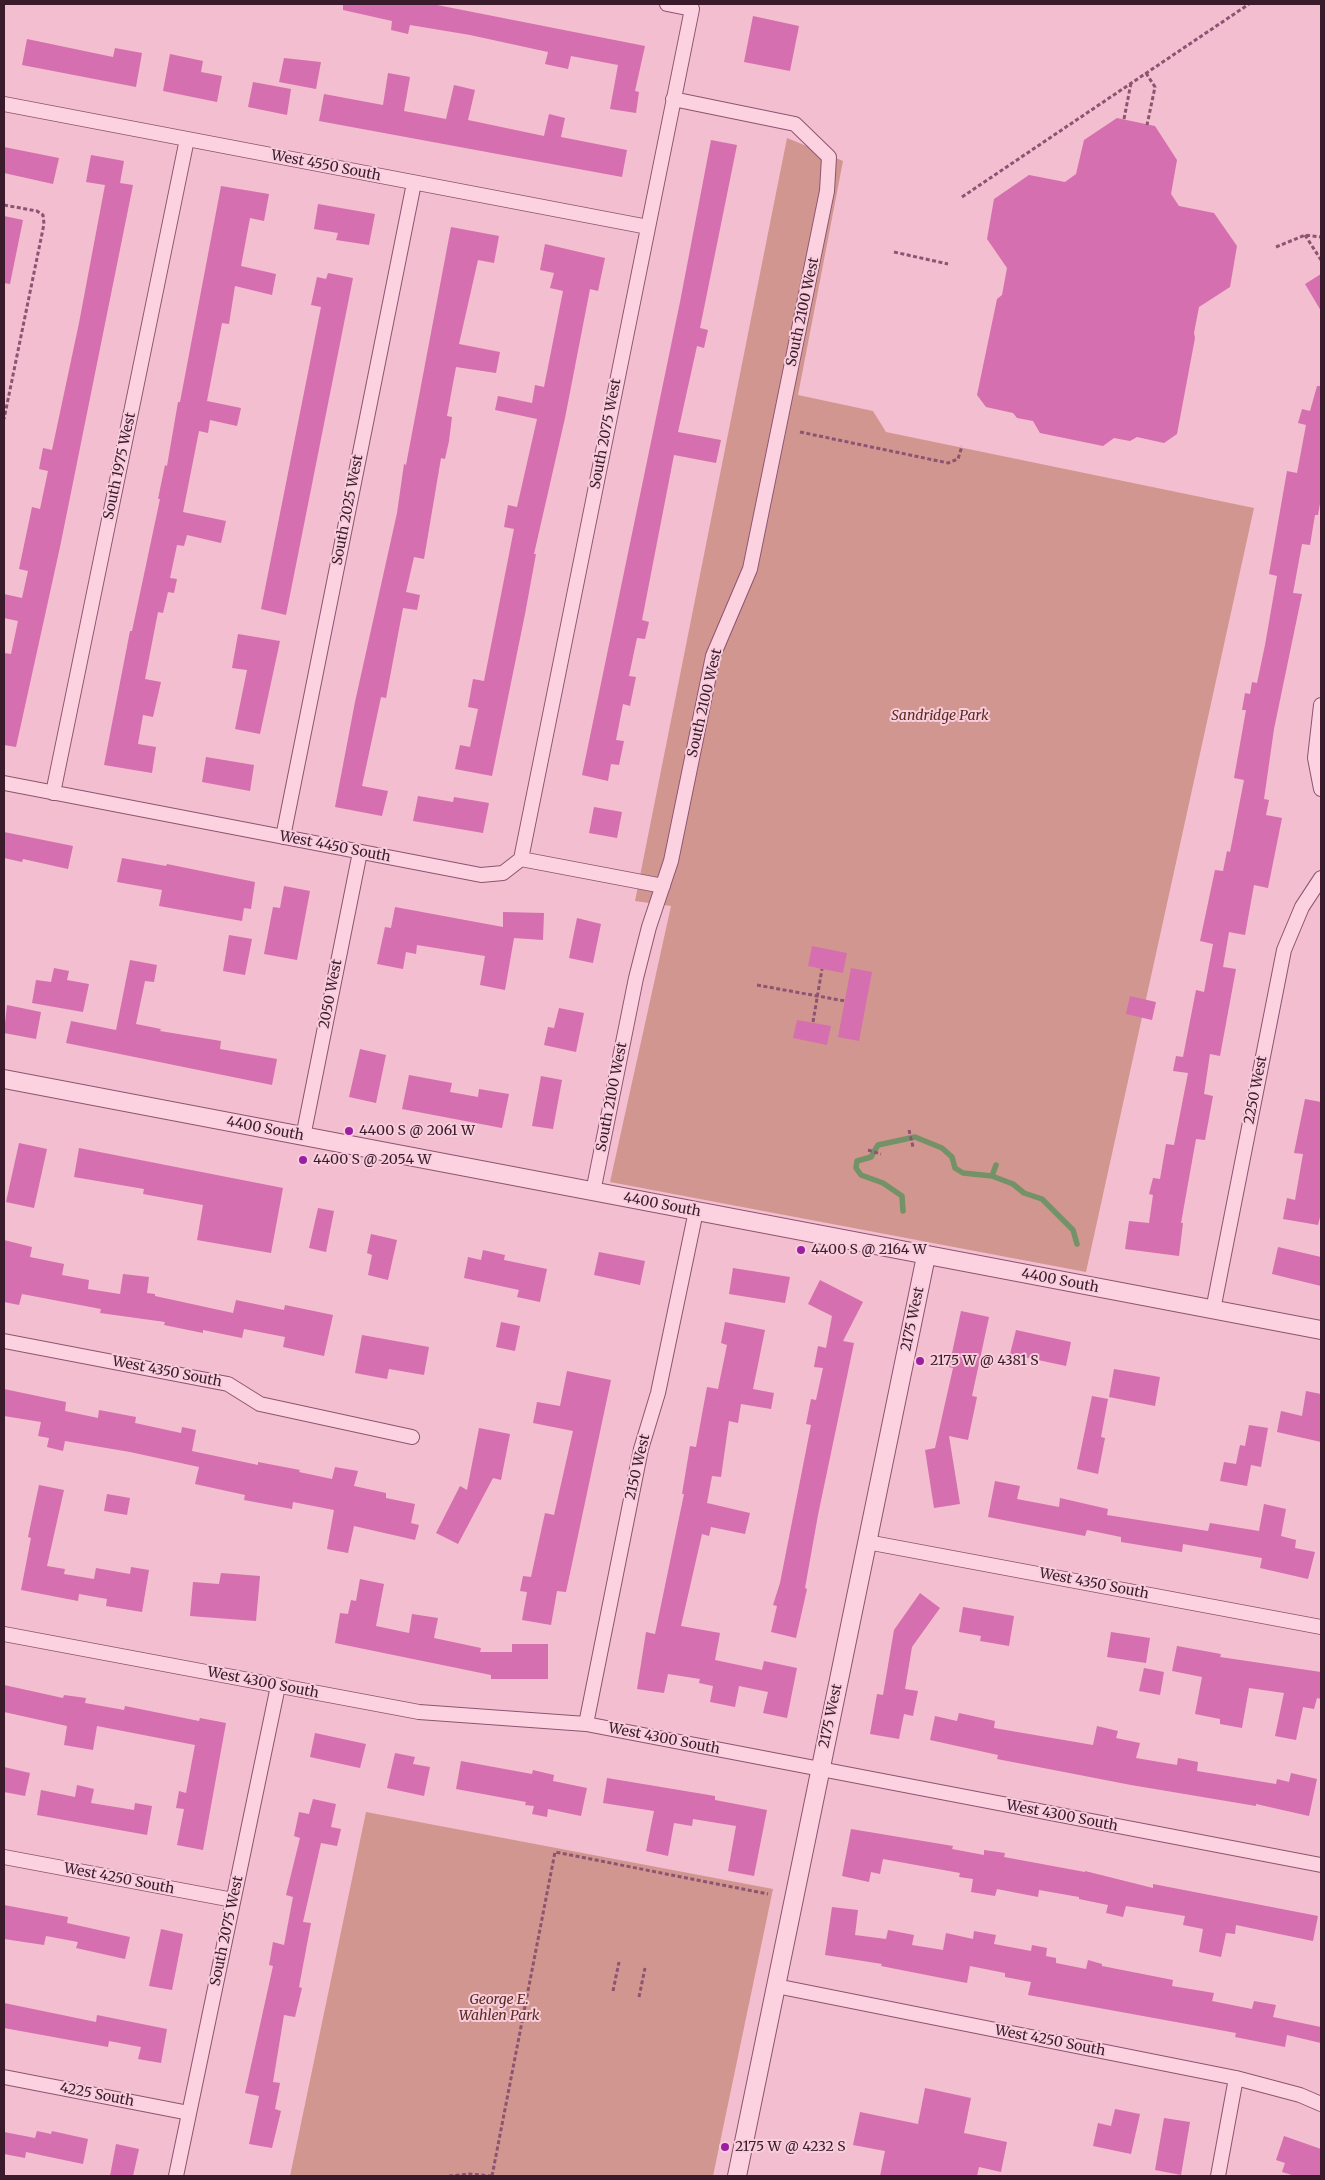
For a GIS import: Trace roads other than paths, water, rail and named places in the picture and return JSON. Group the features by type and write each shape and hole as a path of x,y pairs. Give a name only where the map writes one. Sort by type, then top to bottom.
{"street":[{"name":"South 2075 West","path":"521,860 692,9 666,4"},
{"name":"South 2100 West","path":"593,1192 636,978 649,927 671,861 713,656 750,569 814,262 827,191 830,157 795,124 673,99"},
{"name":"West 4550 South","path":"4,104 648,227"},
{"name":"South 1975 West","path":"53,793 187,139"},
{"name":"South 2025 West","path":"283,837 414,183"},
{"path":"1321,705 1315,758 1321,789"},
{"name":"West 4450 South","path":"4,783 481,874 503,872 521,860"},
{"name":"2050 West","path":"303,1137 360,852"},
{"path":"521,860 663,886"},
{"name":"2250 West","path":"1214,1310 1284,950 1300,912 1321,878"},
{"name":"4400 South","path":"4,1079 1321,1330"},
{"name":"2150 West","path":"586,1724 641,1449 658,1394 696,1211"},
{"name":"2175 West","path":"737,2176 926,1256"},
{"name":"West 4350 South","path":"4,1341 228,1384 260,1404 412,1437"},
{"name":"West 4350 South","path":"867,1542 1321,1627"},
{"name":"West 4300 South","path":"4,1634 419,1712 586,1724 1321,1865"},
{"name":"South 2075 West","path":"176,2176 278,1686"},
{"name":"West 4250 South","path":"4,1857 233,1900"},
{"name":"West 4250 South","path":"776,1986 1236,2078 1300,2095 1321,2104"},
{"name":"4225 South","path":"4,2076 189,2113"},
{"path":"1218,2176 1236,2078"}],"waterway":[{"path":"903,1211 902,1196 883,1183 861,1175 856,1168 857,1161 871,1157 878,1145 915,1137 942,1148 952,1157 955,1168 963,1173 992,1176 996,1165"},
{"path":"992,1176 1013,1184 1024,1193 1042,1199 1073,1230 1077,1244"}],"place":[{"name":"4400 S @ 2061 W","path":"349,1131"},
{"name":"4400 S @ 2054 W","path":"303,1160"},
{"name":"4400 S @ 2164 W","path":"801,1250"},
{"name":"2175 W @ 4381 S","path":"920,1361"},
{"name":"2175 W @ 4232 S","path":"725,2147"}],"park label":[{"name":"Sandridge Park","path":"940,716"},
{"name":"George E. Wahlen Park","path":"499,2008"}]}
